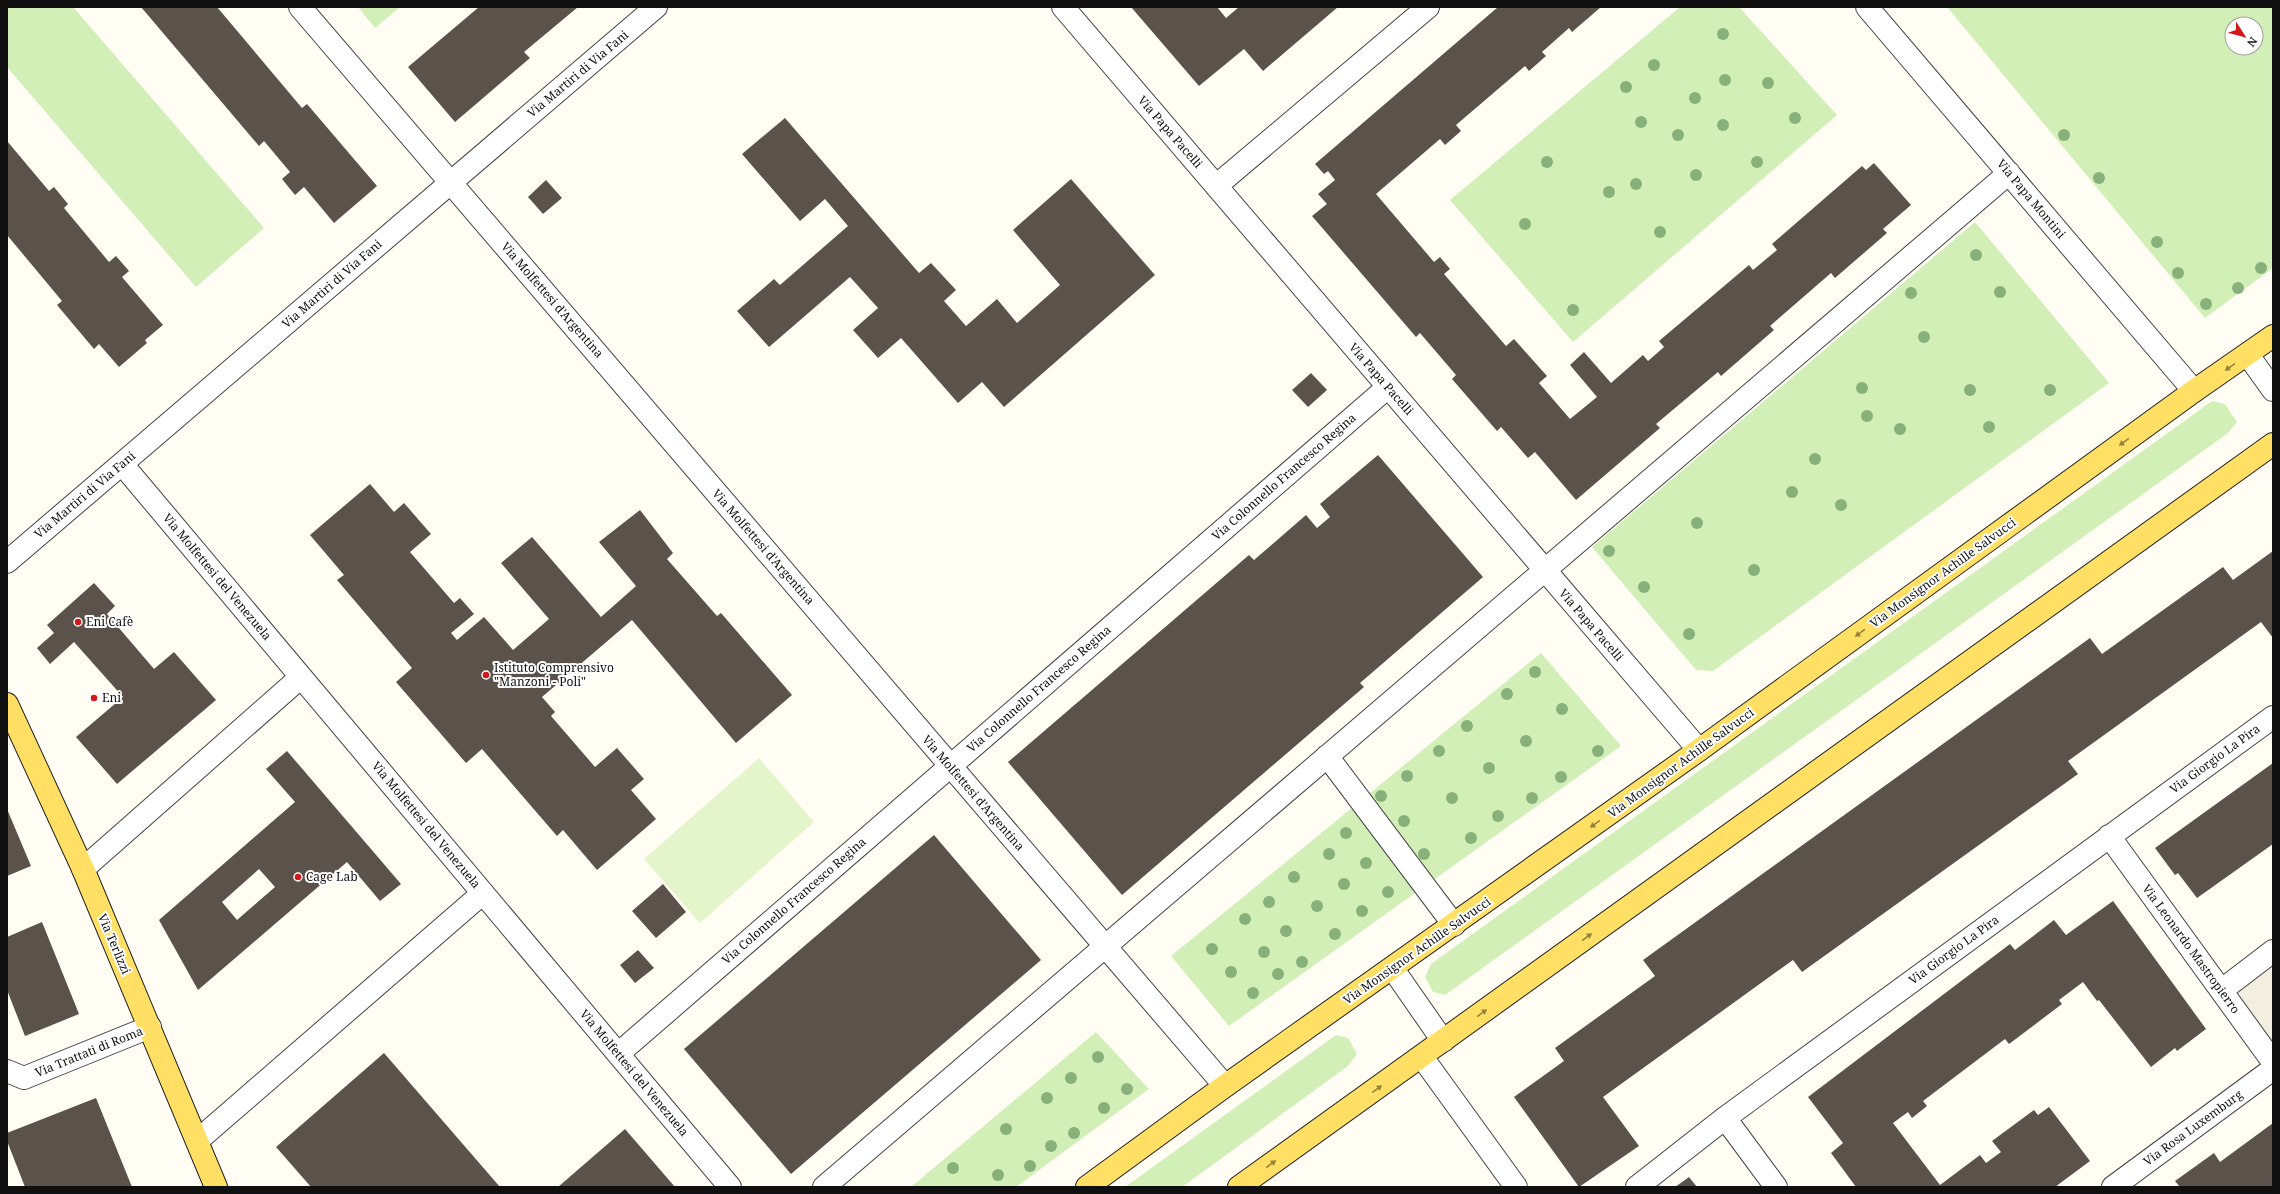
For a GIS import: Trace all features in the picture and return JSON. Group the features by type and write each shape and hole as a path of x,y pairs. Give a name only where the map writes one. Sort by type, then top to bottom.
{"main road":[{"name":"Via Monsignor Achille Salvucci","path":"1087,1187 1225,1086 1699,750 2194,391 2273,336"},
{"path":"1239,1187 1422,1057 1443,1040 2273,444"},
{"name":"Via Terlizzi","path":"7,704 82,869 150,1027 216,1187"}],"street":[{"name":"Via Molfettesi d'Argentina","path":"300,7 1225,1086"},
{"name":"Via Martiri di Via Fani","path":"7,562 656,7"},
{"name":"Via Papa Pacelli","path":"1063,7 1699,750"},
{"path":"1216,186 1428,7"},
{"name":"Via Papa Montini","path":"1867,7 2194,391"},
{"path":"824,1187 2009,173"},
{"path":"2248,354 2273,390"},
{"name":"Via Colonnello Francesco Regina","path":"618,1054 1388,387"},
{"name":"Via Molfettesi del Venezuela","path":"122,464 730,1187"},
{"path":"82,869 301,677"},
{"name":"Via Giorgio La Pira","path":"1638,1187 1725,1118 2273,717"},
{"path":"1327,756 1454,925"},
{"name":"Via Leonardo Mastropierro","path":"2110,836 2273,1062"},
{"path":"197,1141 483,893"},
{"path":"2222,990 2273,951"},
{"path":"1392,969 1443,1040"},
{"name":"Via Trattati di Roma","path":"7,1071 24,1078 150,1027"},
{"path":"1422,1057 1516,1187"},
{"name":"Via Rosa Luxemburg","path":"2114,1187 2273,1069"},
{"path":"1725,1118 1776,1187"}],"green space":[{"path":"7,7 73,7 264,228 196,287 7,67"},
{"path":"358,7 400,7 375,28"},
{"path":"1680,7 1739,7 1837,115 1573,342 1450,200"},
{"path":"1947,7 2273,7 2273,268 2205,318"},
{"path":"1975,222 2109,383 1713,671 1696,670 1592,547"},
{"path":"2212,401 2225,404 2237,422 2228,433 1445,995 1433,992 1425,977 1431,964"},
{"path":"1541,653 1621,746 1229,1026 1171,956"},
{"path":"759,758 814,822 700,923 644,859"},
{"path":"1096,1032 1149,1089 1016,1187 911,1187"},
{"path":"1336,1035 1348,1038 1357,1054 1348,1066 1182,1187 1125,1187"}],"shaded area":[{"path":"2273,951 2273,1062 2222,990"}],"building":[{"path":"141,7 217,7 302,108 307,104 377,186 334,223 304,187 295,195 282,179 290,172 264,141 259,146"},
{"path":"479,7 578,7 524,52 530,58 455,122 408,67"},
{"path":"1131,7 1217,7 1226,18 1239,7 1338,7 1263,71 1244,49 1199,86"},
{"path":"1498,7 1601,7 1572,32 1569,28 1542,52 1546,56 1529,71 1525,66 1456,125 1461,131 1445,145 1440,139 1376,194 1434,262 1440,257 1450,269 1444,274 1506,346 1514,339 1547,376 1539,383 1570,419 1597,397 1570,365 1584,352 1611,383 1643,355 1648,361 1664,347 1659,341 1749,265 1753,270 1777,250 1772,244 1862,166 1866,170 1874,163 1911,205 1883,229 1887,233 1835,278 1831,273 1770,326 1774,330 1721,376 1718,372 1656,424 1660,428 1576,500 1535,452 1528,458 1501,427 1497,431 1452,379 1456,375 1420,333 1416,337 1312,216 1327,204 1318,194 1335,180 1328,171 1324,174 1315,164"},
{"path":"785,118 919,273 931,263 956,290 944,301 966,326 997,299 1017,323 1060,285 1013,230 1071,179 1155,275 1004,407 982,382 958,403 901,338 878,358 853,330 878,308 850,277 769,347 737,311 774,279 780,285 848,226 825,199 800,221 742,154"},
{"path":"7,141 49,191 54,187 68,204 64,208 109,262 116,256 129,271 122,277 163,325 145,340 147,343 119,367 99,344 94,349 57,305 62,301 7,235"},
{"path":"546,180 562,198 543,214 528,197"},
{"path":"1311,373 1327,390 1308,407 1292,390"},
{"path":"1378,455 1483,577 1360,683 1364,687 1122,895 1008,762 1249,555 1254,560 1306,515 1317,528 1330,517 1320,504"},
{"name":"Istituto Comprensivo \"Manzoni - Poli\"","path":"370,484 394,512 404,503 431,534 410,552 454,603 460,598 474,614 451,633 457,640 484,617 513,650 549,619 501,563 532,537 601,617 636,586 599,542 640,510 673,553 667,559 717,616 721,613 792,695 736,743 632,620 542,697 555,712 551,716 595,767 617,748 644,779 631,790 656,819 597,870 563,830 557,836 482,749 466,763 396,682 412,668 337,580 344,575 310,535"},
{"path":"2273,551 2273,638 2261,622 2068,761 2078,774 1802,972 1793,960 1603,1097 1639,1146 1579,1187 1514,1097 1564,1061 1555,1048 1655,976 1643,960 2090,638 2102,654 2223,567 2233,580"},
{"path":"94,583 115,606 107,614 154,669 174,652 216,700 117,784 76,737 123,697 74,642 50,664 37,648 54,633 47,625"},
{"name":"Cage Lab","path":"287,751 401,884 380,901 347,862 198,990 159,920 295,802 266,769","holes":["259,869 275,887 237,920 222,902"]},
{"path":"2273,763 2273,844 2197,898 2178,873 2175,875 2155,848"},
{"path":"7,809 31,866 7,876"},
{"path":"934,835 1041,960 791,1174 684,1049"},
{"path":"663,884 686,912 656,938 632,911"},
{"path":"2113,901 2206,1029 2177,1051 2175,1048 2151,1067 2099,1000 2097,1001 2083,982 2059,1000 2062,1004 2009,1044 2005,1039 1923,1101 1927,1106 1912,1118 1908,1112 1893,1123 1940,1185 1980,1155 1986,1163 2001,1152 1992,1141 2034,1110 2038,1115 2049,1107 2090,1161 2055,1187 1856,1187 1831,1153 1843,1143 1808,1097 2010,944 2015,950 2054,920 2066,935"},
{"path":"42,922 79,1014 25,1036 7,990 7,937"},
{"path":"638,950 654,968 635,983 620,965"},
{"path":"384,1053 500,1187 311,1187 276,1147"},
{"path":"96,1098 132,1187 25,1187 7,1141 7,1133"},
{"path":"2273,1123 2273,1187 2180,1187 2175,1181 2214,1153 2220,1162"},
{"path":"625,1129 675,1187 558,1187"},
{"path":"1689,1177 1697,1187 1675,1187 1685,1180"}],"place":[{"name":"Eni Cafè","path":"78,622"},
{"name":"Istituto Comprensivo \"Manzoni - Poli\"","path":"486,675"},
{"name":"Eni","path":"94,698"},
{"name":"Cage Lab","path":"298,877"}]}
